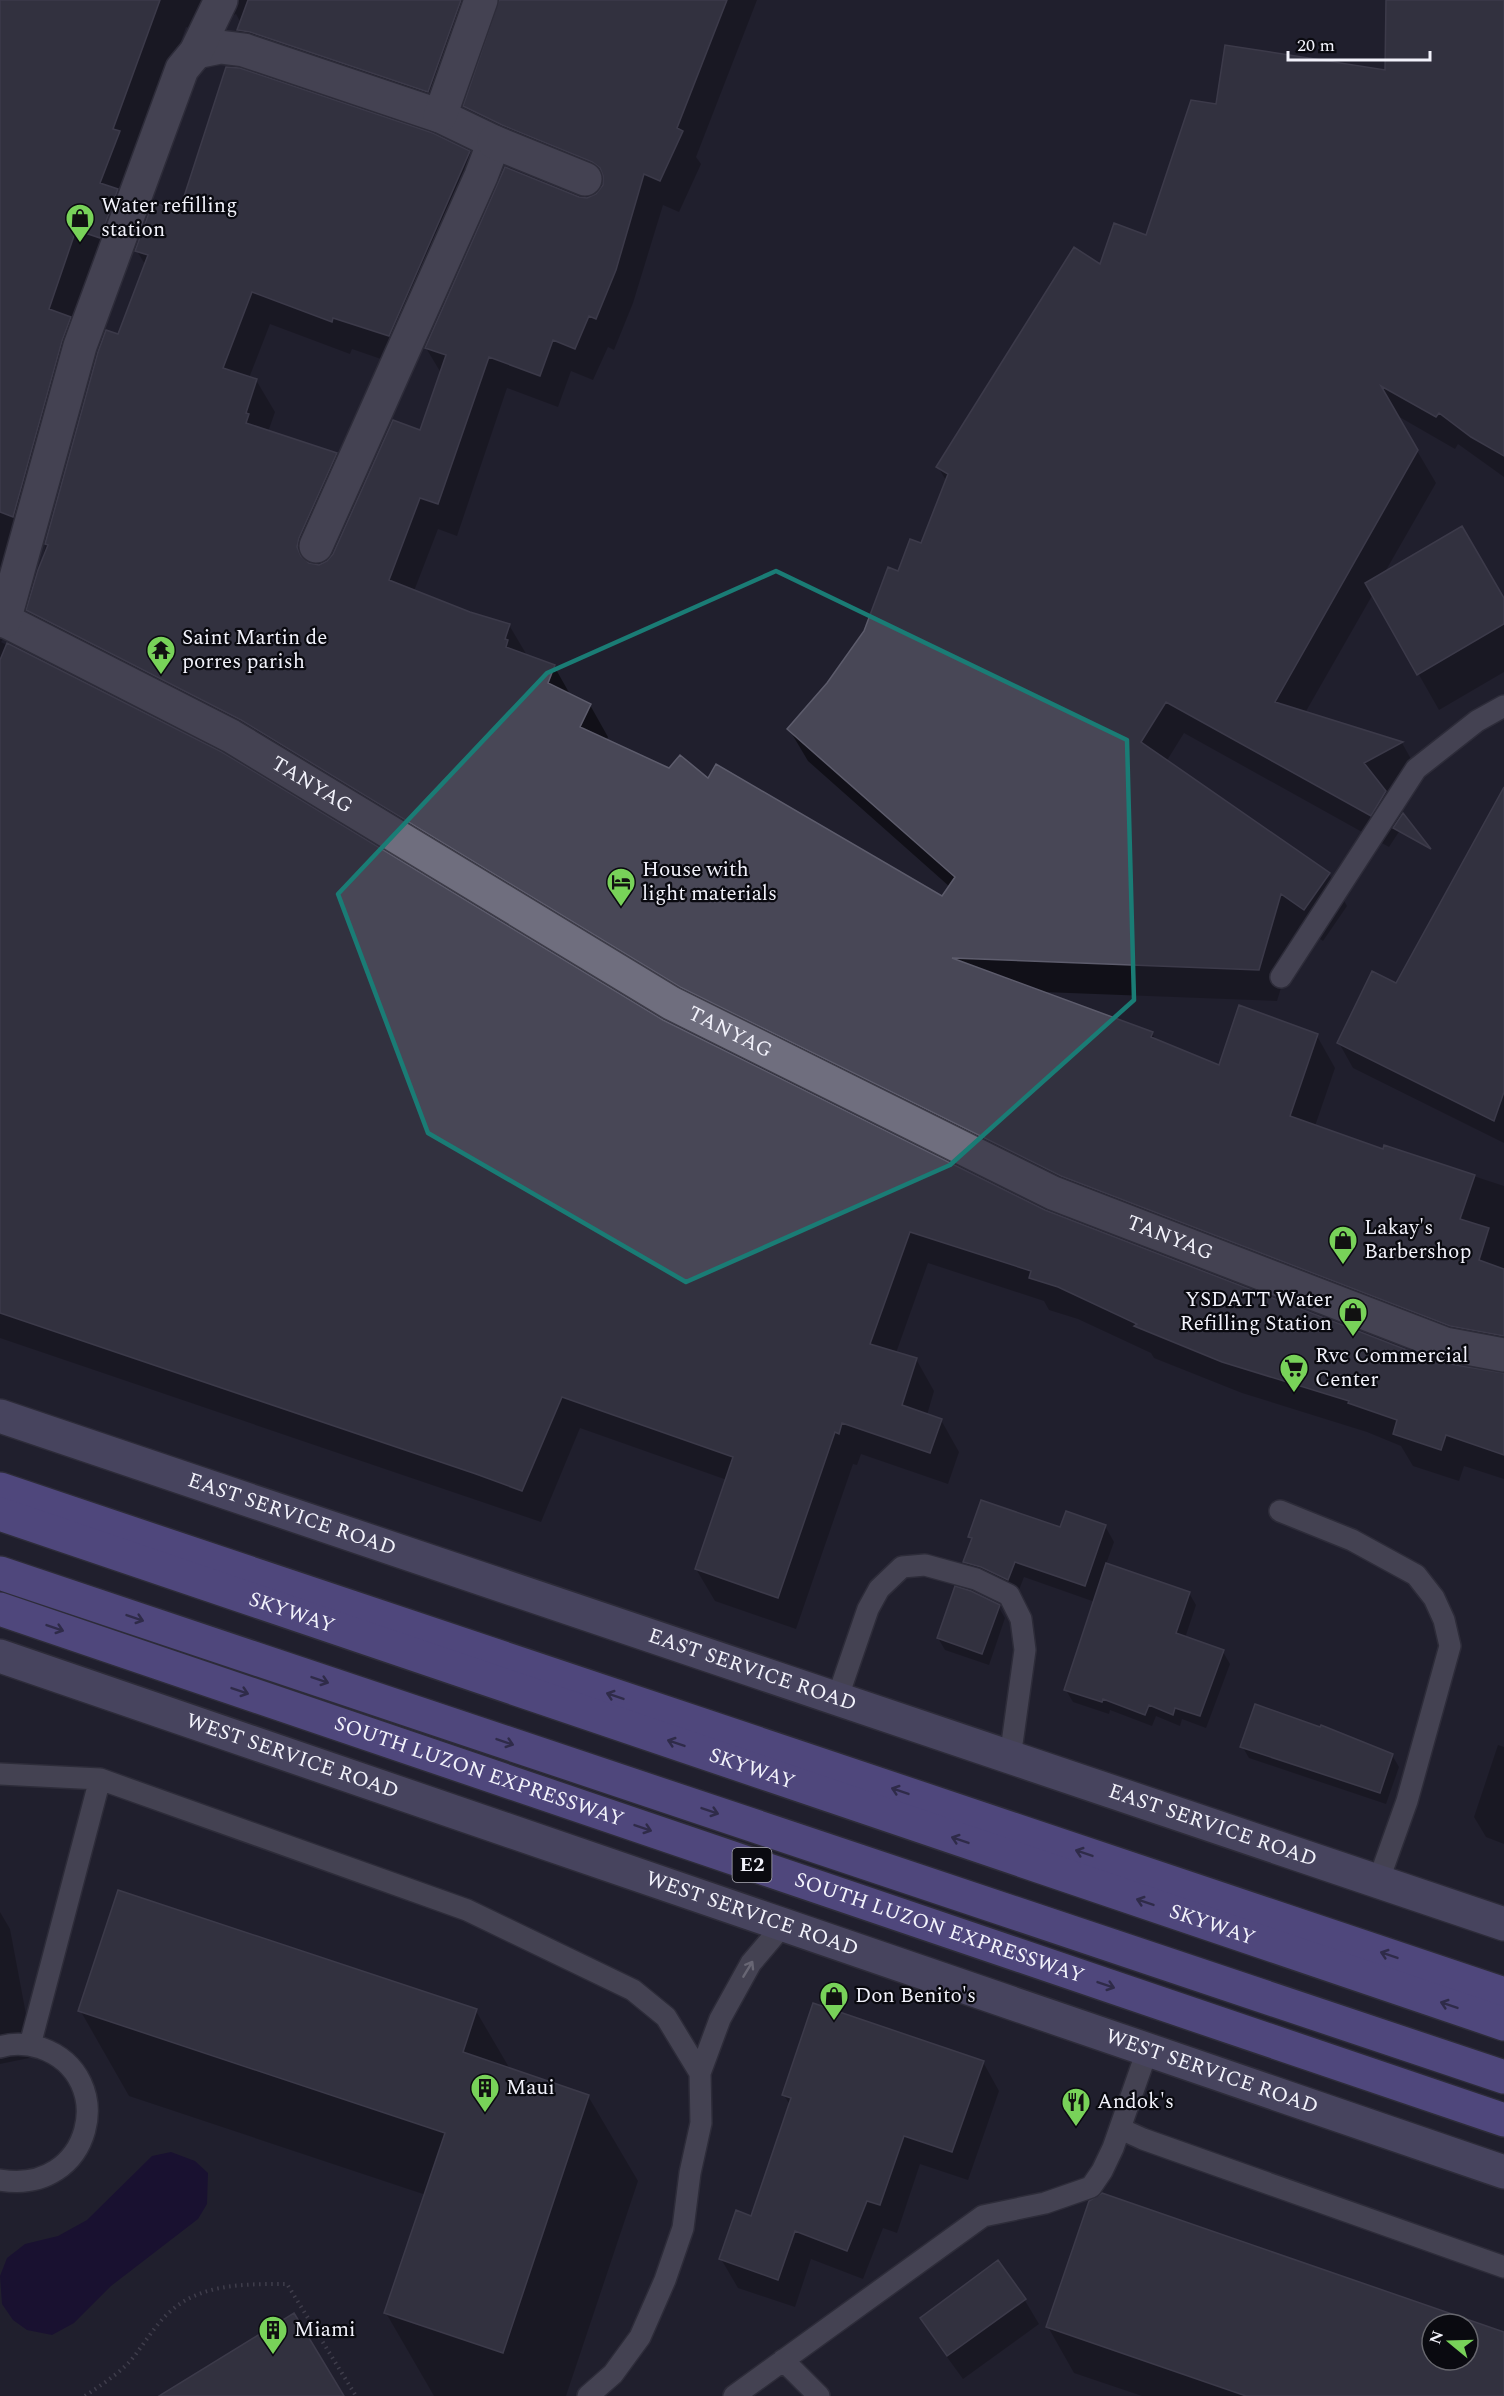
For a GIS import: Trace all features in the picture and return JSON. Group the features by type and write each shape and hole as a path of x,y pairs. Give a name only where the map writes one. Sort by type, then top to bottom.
{"highway":[{"path":"0,1490 1504,1994"},
{"name":"SKYWAY","path":"0,1515 1504,2024"},
{"name":"E2","path":"0,1573 1504,2077"},
{"name":"SOUTH LUZON EXPRESSWAY","path":"0,1609 1504,2120"}],"main road":[{"name":"EAST SERVICE ROAD","path":"0,1416 1504,1924"},
{"name":"WEST SERVICE ROAD","path":"0,1656 1504,2172"}],"street":[{"path":"2,620 80,346 182,69 196,52 221,0"},
{"path":"440,116 481,0"},
{"path":"196,52 220,47 244,50 440,116 494,142 585,179"},
{"path":"316,546 481,176 494,142"},
{"name":"TANYAG","path":"2,620 231,736 671,1003 1053,1193 1445,1344 1504,1354"}],"lane":[{"path":"1281,977 1416,769 1477,721 1504,706"},
{"path":"1280,1511 1352,1540 1416,1575 1434,1598 1444,1620 1450,1646 1407,1801 1378,1882"},
{"path":"837,1699 868,1609 879,1589 902,1568 925,1565 976,1579 1009,1594 1021,1619 1026,1650 1010,1758"},
{"path":"0,1774 100,1779 467,1910 633,1990 666,2017 700,2073"},
{"path":"30,2045 100,1779"},
{"path":"588,2396 613,2374 640,2337 665,2280 683,2228 690,2173 701,2123 700,2073 720,2019 747,1970 784,1924"},
{"path":"0,2047 30,2045 52,2052 70,2067 81,2086 87,2108 85,2131 76,2152 60,2169 40,2180 18,2183 0,2180"},
{"path":"734,2396 983,2216 1045,2203 1091,2187 1102,2171 1121,2129 1147,2051"},
{"path":"1121,2129 1143,2139 1504,2268"},
{"path":"783,2360 819,2396"}],"path":[{"path":"85,2396 130,2361 173,2309 201,2294 239,2284 287,2284 356,2396"}],"highlighted area":[{"path":"776,571 1127,740 1134,1000 950,1165 686,1282 428,1133 338,894 547,673"}],"shaded area":[{"path":"171,2152 195,2161 208,2173 207,2204 198,2219 111,2286 74,2323 52,2335 27,2330 13,2320 2,2304 0,2276 7,2258 25,2244 58,2236 87,2220 152,2156"}],"building":[{"path":"0,0 160,0 113,129 120,131 100,183 118,189 100,238 76,230 49,309 71,317 62,341 13,517 0,512"},
{"path":"248,0 461,0 428,92 250,32 237,30"},
{"path":"499,0 727,0 677,128 683,131 660,181 644,174 616,270 596,319 589,316 575,349 553,340 540,376 489,357 438,504 420,498 389,580 470,612 510,624 505,639 508,640 506,647 555,665 548,683 591,704 580,727 669,768 680,755 708,778 716,764 942,896 955,877 787,729 827,683 864,631 888,567 898,571 910,539 921,543 948,474 936,467 1074,247 1100,264 1114,223 1146,235 1191,100 1216,104 1225,45 1385,70 1386,0 1504,0 1504,456 1471,437 1439,413 1436,417 1381,386 1418,450 1275,702 1403,742 1364,763 1386,791 1371,816 1166,702 1141,742 1330,873 1304,910 1281,894 1259,970 952,958 1153,1032 1151,1037 1219,1065 1239,1005 1318,1034 1290,1116 1383,1149 1384,1145 1475,1175 1460,1219 1489,1228 1479,1260 1504,1269 1504,1336 1450,1326 1061,1176 680,987 241,720 26,610 48,545 45,544 98,352 106,330 118,334 148,255 135,251 153,202 179,212 226,67 240,68 433,133 470,151 389,336 333,318 332,322 252,292 223,368 257,379 246,413 249,414 246,423 337,453 297,547 301,556 309,563 319,565 333,554 393,420 420,430 446,355 425,348 505,167 579,197 587,198 596,194 603,185 600,168 592,162 502,125 463,106"},
{"path":"1462,526 1504,598 1504,624 1417,675 1365,583"},
{"path":"7,643 222,752 663,1020 1045,1210 1438,1362 1504,1373 1504,1455 1446,1435 1441,1450 1393,1434 1397,1420 1348,1403 1349,1401 1222,1362 1134,1326 1137,1324 1058,1287 1029,1278 1031,1271 910,1232 870,1344 917,1358 902,1405 942,1419 930,1453 842,1423 839,1434 835,1432 778,1598 695,1569 733,1457 562,1397 522,1491 0,1313 0,660"},
{"path":"1504,787 1504,1092 1494,1121 1337,1043 1372,971 1396,983"},
{"path":"1403,813 1431,849 1393,828"},
{"path":"981,1500 1060,1527 1066,1511 1106,1525 1085,1586 1015,1562 1008,1580 981,1567 963,1562 972,1538 968,1537"},
{"path":"1106,1563 1190,1592 1176,1633 1224,1650 1200,1716 1175,1708 1173,1715 1149,1705 1145,1715 1103,1699 1102,1702 1064,1690"},
{"path":"955,1586 1000,1605 982,1654 937,1638"},
{"path":"1255,1704 1320,1727 1321,1725 1393,1754 1380,1793 1240,1747"},
{"name":"Maui","path":"118,1890 477,2009 463,2052 589,2095 503,2353 384,2313 445,2133 78,2011"},
{"path":"813,2003 984,2061 952,2152 904,2136 880,2205 867,2201 847,2251 795,2231 778,2280 719,2259 736,2210 751,2216 791,2098 782,2095"},
{"path":"1102,2193 1446,2312 1420,2312 1420,2372 1480,2372 1480,2324 1504,2332 1504,2396 1246,2396 1046,2327 1089,2201"},
{"path":"998,2260 1026,2299 947,2356 920,2318"},
{"name":"Miami","path":"294,2313 344,2396 159,2396"}],"place":[{"name":"Water refilling station","path":"80,244"},
{"name":"Saint Martin de porres parish","path":"161,676"},
{"name":"House with light materials","path":"621,908"},
{"name":"Lakay's Barbershop","path":"1343,1266"},
{"name":"YSDATT Water Refilling Station","path":"1353,1338"},
{"name":"Rvc Commercial Center","path":"1294,1394"},
{"name":"Don Benito's","path":"834,2022"},
{"name":"Maui","path":"485,2114"},
{"name":"Andok's","path":"1076,2128"},
{"name":"Miami","path":"273,2356"}]}
